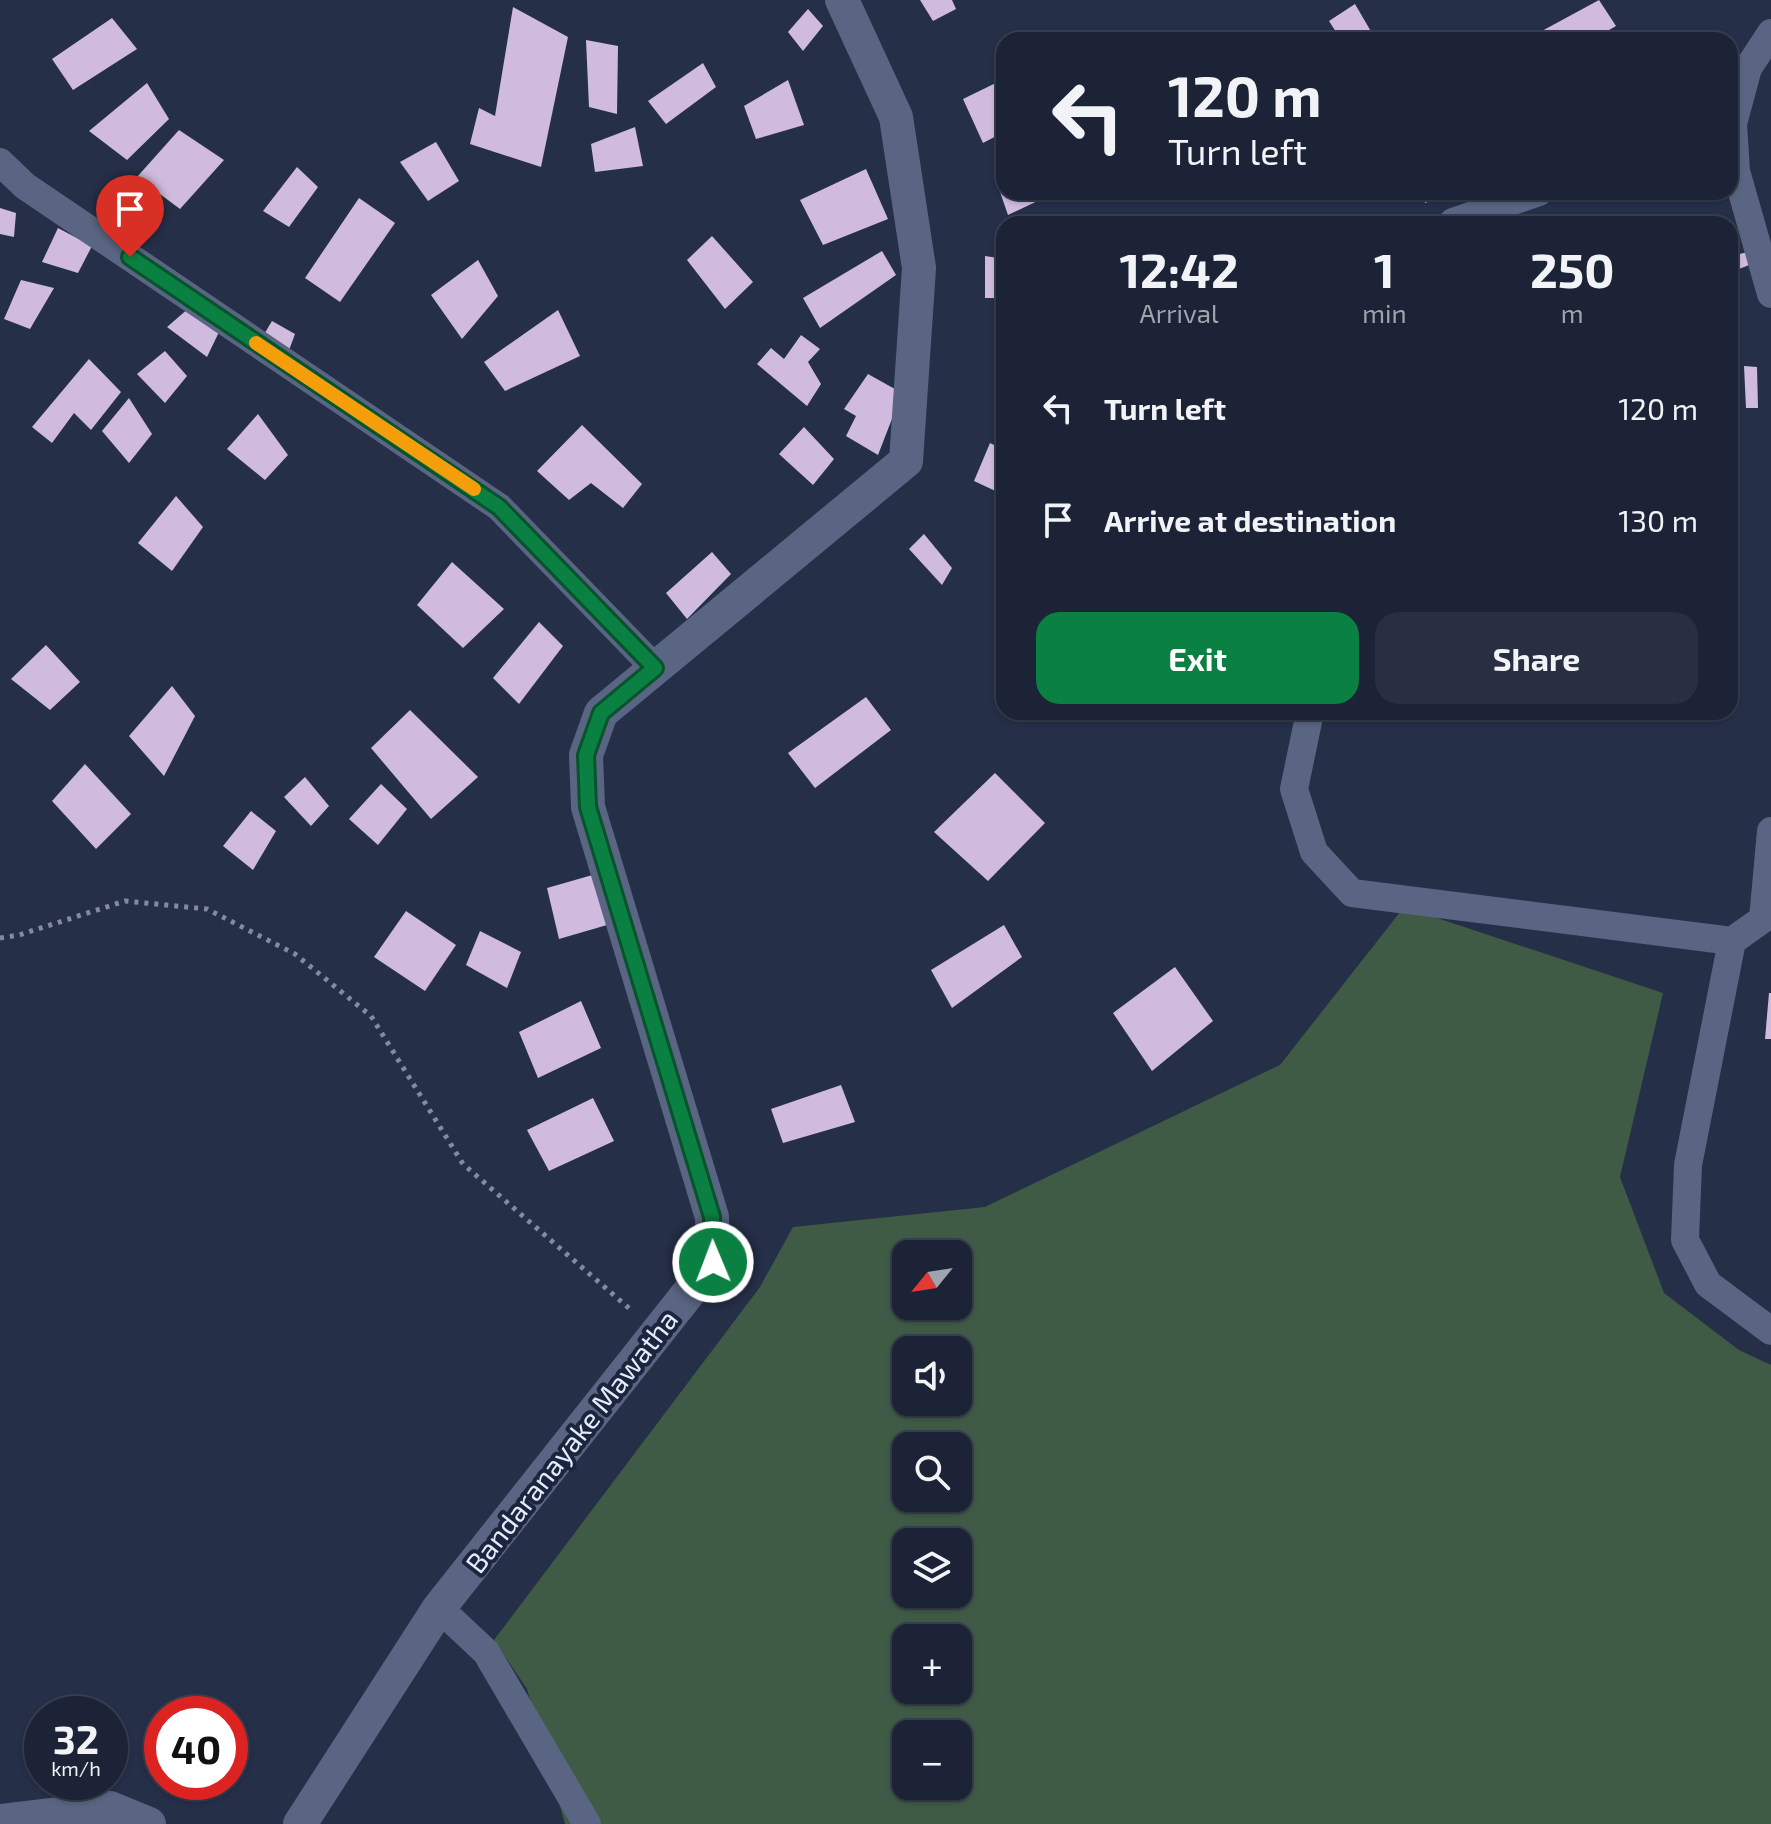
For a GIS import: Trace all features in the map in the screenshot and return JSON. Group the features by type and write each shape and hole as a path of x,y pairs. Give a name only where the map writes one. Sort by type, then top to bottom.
{"street":[{"name":"Bandaranayake Mawatha","path":"300,1824 439,1608 713,1262 712,1217 588,807 586,755 601,713 906,461 919,268 896,117 842,0"},
{"path":"1738,104 1748,68 1771,33"},
{"path":"0,162 25,186 499,507 655,668"},
{"path":"1738,178 1771,294"},
{"path":"1470,216 1516,200"},
{"path":"1308,720 1294,789 1314,852 1352,893 1732,941 1763,919 1771,831"},
{"path":"1732,941 1688,1165 1685,1240 1708,1284 1771,1331"},
{"path":"439,1608 486,1652 587,1824"},
{"path":"0,1821 110,1808 149,1824"}],"path":[{"path":"0,938 19,935 125,901 207,909 295,954 371,1016 463,1164 657,1333"}],"green space":[{"path":"1404,907 1663,993 1620,1177 1664,1293 1739,1350 1771,1365 1771,1824 565,1824 527,1689 494,1640 760,1287 793,1227 985,1207 1280,1065"}],"building":[{"path":"920,0 952,0 956,9 933,21"},
{"path":"1599,0 1616,26 1606,32 1540,32"},
{"path":"1355,4 1371,32 1336,32 1329,21"},
{"path":"513,7 568,37 541,167 470,144 479,108 495,116"},
{"path":"808,9 823,26 803,51 788,32"},
{"path":"112,18 137,49 73,90 52,59"},
{"path":"586,40 618,46 617,114 589,107"},
{"path":"703,63 716,87 666,124 648,101"},
{"path":"788,80 804,125 756,139 744,106"},
{"path":"147,83 169,119 127,160 89,131"},
{"path":"996,83 996,136 983,143 963,99"},
{"path":"635,127 643,166 595,172 591,144"},
{"path":"179,130 224,160 180,209 137,177"},
{"path":"436,142 459,181 428,201 400,162"},
{"path":"297,167 318,187 289,227 263,211"},
{"path":"866,169 888,219 823,245 800,200"},
{"path":"359,198 395,223 340,302 305,278"},
{"path":"1003,200 1040,200 1008,215"},
{"path":"0,208 16,213 14,237 0,234"},
{"path":"58,228 92,246 78,273 42,262"},
{"path":"712,236 753,282 725,309 687,260"},
{"path":"882,251 896,275 820,328 803,298"},
{"path":"1752,251 1754,263 1738,269 1738,254"},
{"path":"985,256 996,258 996,298 985,298"},
{"path":"478,260 498,296 462,339 431,295"},
{"path":"21,280 54,288 30,329 4,319"},
{"path":"189,308 219,332 207,357 167,327"},
{"path":"558,310 580,356 505,391 484,362"},
{"path":"272,321 295,334 288,353 263,336"},
{"path":"801,335 820,349 808,362 821,384 807,406 757,364 771,348 784,359"},
{"path":"165,351 187,376 165,403 137,374"},
{"path":"89,359 121,392 91,430 74,413 52,443 32,427"},
{"path":"1744,366 1757,367 1758,408 1746,408"},
{"path":"868,374 902,393 878,455 846,436 856,416 844,409"},
{"path":"129,398 152,434 129,463 102,431"},
{"path":"258,414 288,455 265,480 227,449"},
{"path":"582,425 642,484 623,508 591,483 569,500 537,471"},
{"path":"804,427 834,459 813,485 779,454"},
{"path":"990,443 996,446 996,491 974,481"},
{"path":"176,496 203,527 172,571 138,543"},
{"path":"924,534 952,568 942,585 909,549"},
{"path":"712,552 731,574 687,619 666,593"},
{"path":"452,562 504,609 463,648 417,605"},
{"path":"539,622 563,646 519,704 493,678"},
{"path":"46,645 80,682 50,710 11,679"},
{"path":"172,686 195,716 164,776 129,736"},
{"path":"866,697 891,730 815,788 788,753"},
{"path":"410,710 478,777 431,819 371,748"},
{"path":"85,764 131,814 96,849 52,801"},
{"path":"995,773 1045,823 988,881 934,832"},
{"path":"305,777 329,806 311,826 284,797"},
{"path":"381,784 407,809 378,845 349,819"},
{"path":"251,811 276,831 253,870 223,846"},
{"path":"596,874 607,925 559,939 547,888"},
{"path":"406,911 456,945 425,991 374,957"},
{"path":"1004,925 1022,957 952,1008 931,970"},
{"path":"480,931 521,952 507,988 466,965"},
{"path":"1175,967 1213,1021 1152,1071 1113,1013"},
{"path":"1769,993 1771,1039 1765,1039"},
{"path":"581,1001 601,1048 538,1078 519,1032"},
{"path":"841,1085 855,1122 783,1143 771,1109"},
{"path":"593,1098 614,1141 549,1171 527,1130"}],"slow traffic":[{"path":"256,343 474,489"}],"route":[{"path":"130,257 499,507 655,668 601,713 586,755 588,807 712,1217 713,1262"}]}
